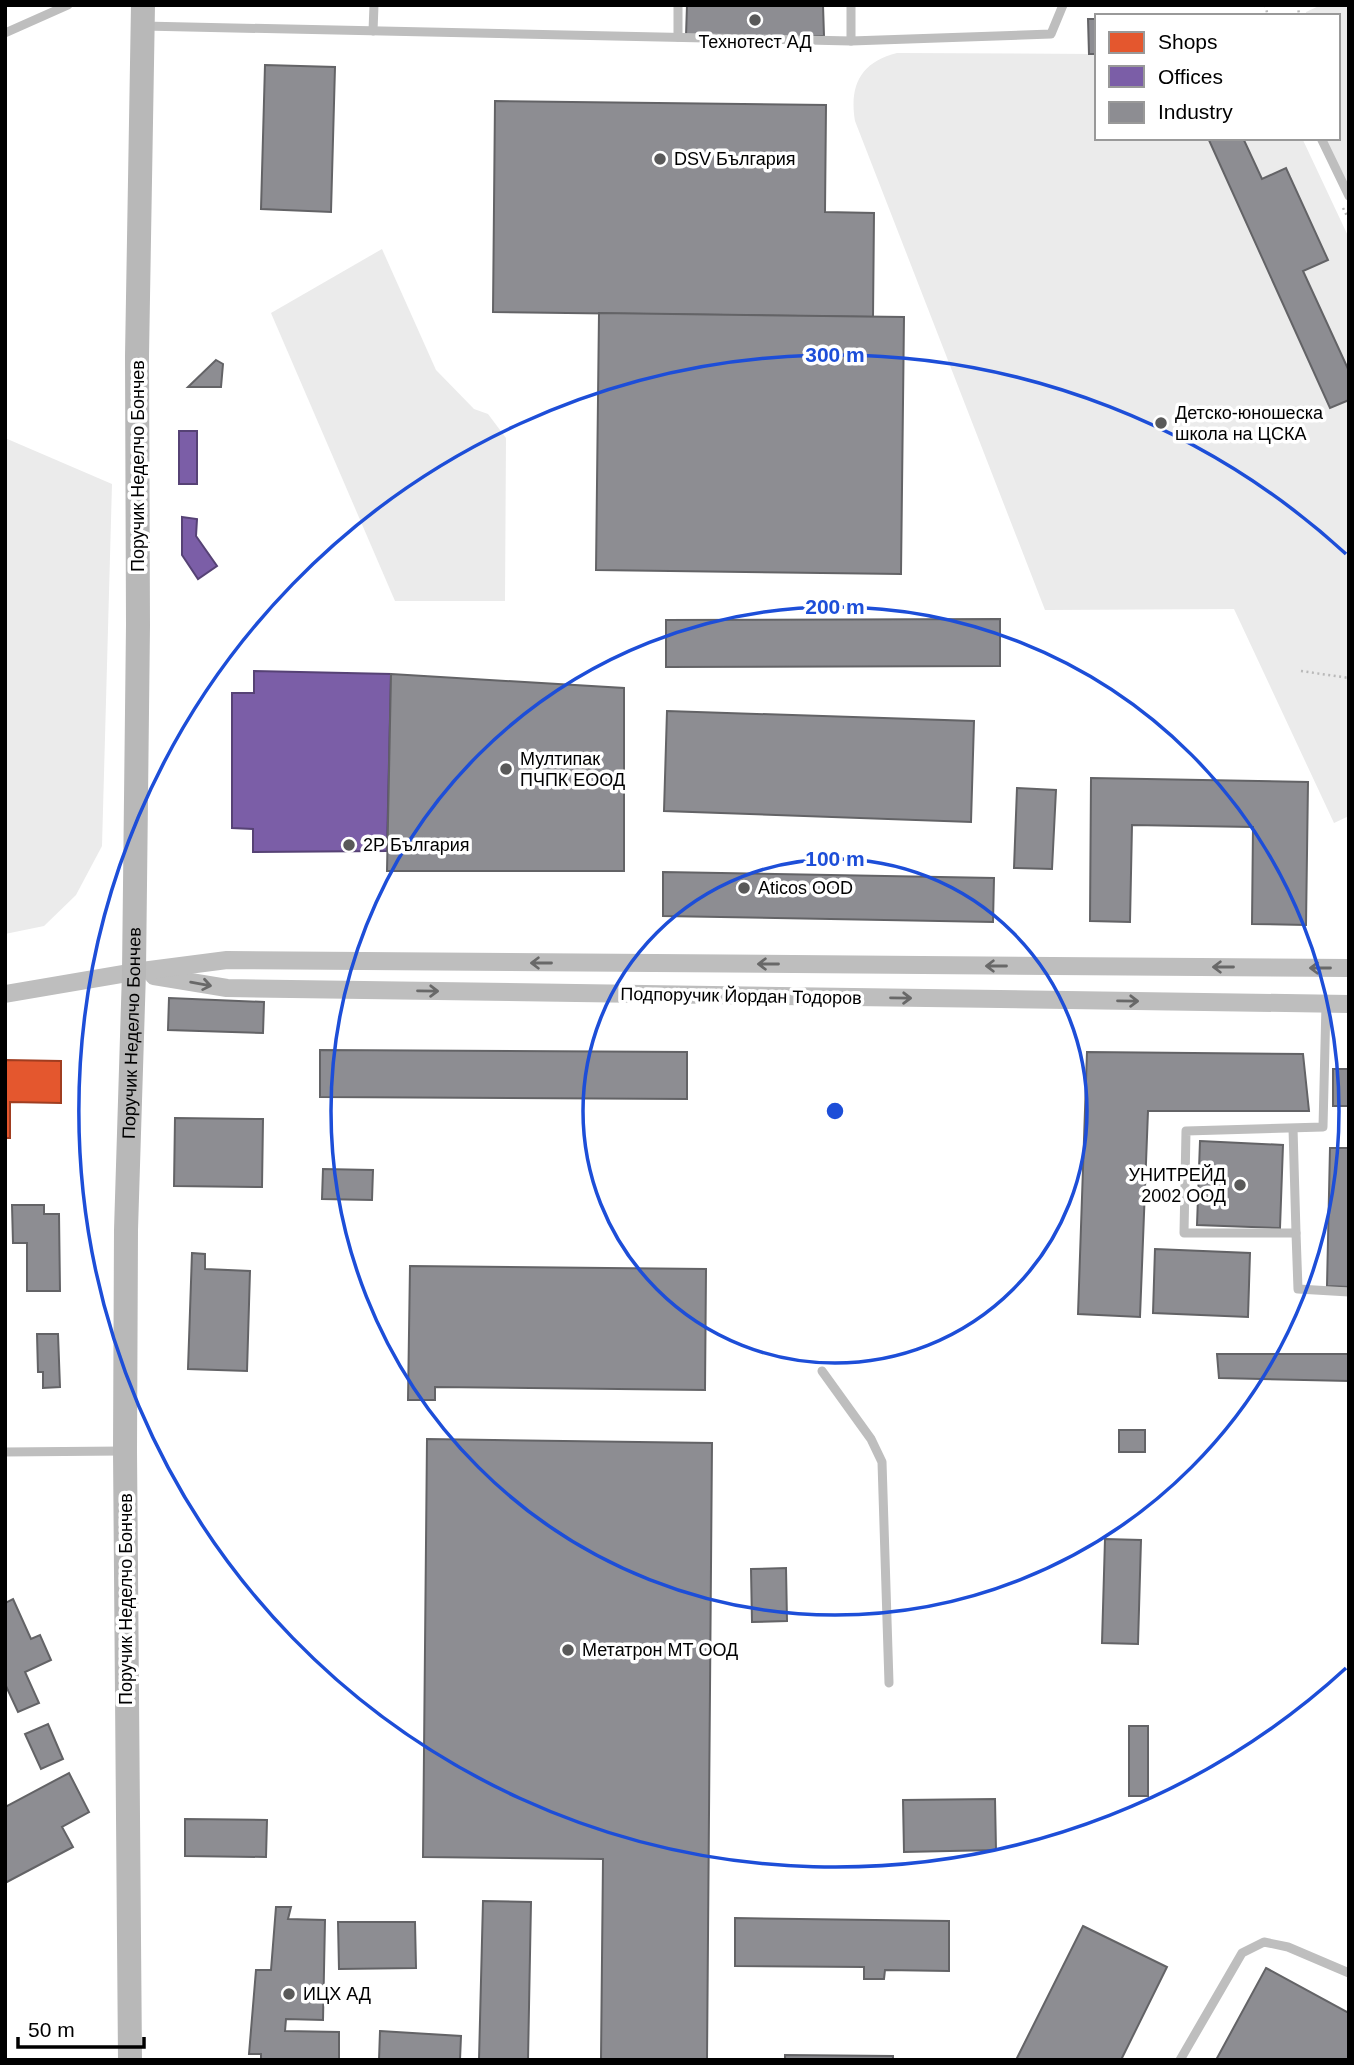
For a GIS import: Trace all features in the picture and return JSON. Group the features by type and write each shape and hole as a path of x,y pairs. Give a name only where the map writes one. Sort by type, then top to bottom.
{"street":[{"name":"Поручик Неделчо Бончев","path":"130,2060 126,1230 134,972 138,625 137,356 143,15"},
{"name":"Подпоручик Йордан Тодоров","path":"5,994 134,972 227,960 1349,968"},
{"name":"Подпоручик Йордан Тодоров","path":"134,972 227,988 1349,1004"}],"lane":[{"path":"5,33 68,5"},
{"path":"373,31 374,5"},
{"path":"678,5 678,37"},
{"path":"851,5 852,41"},
{"path":"143,15 373,31 852,41 1051,34 1063,5"},
{"path":"1322,140 1349,196"},
{"path":"1296,1233 1184,1233 1186,1131 1323,1127 1326,1004"},
{"path":"1293,1128 1298,1289 1349,1292"},
{"path":"822,1371 872,1438 882,1462 889,1683"},
{"path":"5,1452 125,1451"},
{"path":"1180,2060 1242,1953 1264,1942 1288,1947 1349,1973"}],"path":[{"path":"1301,671 1349,678"}],"shaded area":[{"path":"1321,5 1349,5 1349,188 1326,140 1340,140 1340,14 1306,12"},
{"name":"Детско-юношеска школа на ЦСКА","path":"897,53 1095,54 1095,140 1303,140 1349,238 1349,816 1334,823 1234,609 1045,610 855,121 854,96 860,77 874,62"},
{"path":"382,249 436,370 474,409 488,414 506,438 505,601 395,601 271,313"},
{"path":"5,438 112,484 102,846 76,895 44,926 5,934"}],"building: Shops":[{"path":"5,1060 61,1061 61,1103 10,1102 10,1138 5,1138"}],"building: Offices":[{"path":"179,431 197,431 197,484 179,484"},
{"path":"182,517 197,519 196,536 217,566 198,579 182,555"},
{"path":"254,671 391,674 387,851 253,852 253,829 232,828 232,693 254,693"}],"building: Industry":[{"name":"Технотест АД","path":"687,5 823,5 824,36 686,36"},
{"path":"1088,19 1095,19 1095,54 1089,54"},
{"path":"265,65 335,67 331,212 261,209"},
{"name":"DSV България","path":"495,101 826,105 825,212 874,213 873,317 493,312"},
{"path":"1209,140 1244,140 1262,179 1286,168 1328,260 1303,271 1349,371 1349,400 1330,408"},
{"path":"599,313 904,317 901,574 596,570"},
{"path":"216,360 223,364 221,387 188,387"},
{"path":"1000,619 1000,666 666,667 666,620"},
{"name":"Мултипак ПЧПК ЕООД","path":"391,674 624,688 624,871 387,871"},
{"path":"667,711 974,721 971,822 664,811"},
{"path":"1091,778 1308,782 1306,925 1252,924 1253,827 1132,825 1130,922 1090,921"},
{"path":"1017,788 1056,790 1052,869 1014,868"},
{"path":"663,872 994,878 993,922 663,916"},
{"path":"169,998 264,1002 263,1033 168,1030"},
{"path":"320,1050 687,1052 687,1099 320,1097"},
{"path":"1087,1052 1303,1054 1309,1111 1148,1111 1140,1317 1078,1314"},
{"path":"1333,1069 1349,1069 1349,1106 1333,1106"},
{"path":"175,1118 263,1119 262,1187 174,1186"},
{"name":"УНИТРЕЙД 2002 ООД","path":"1200,1141 1283,1145 1280,1228 1197,1225"},
{"path":"1330,1148 1349,1148 1349,1287 1327,1286"},
{"path":"323,1169 373,1170 372,1200 322,1199"},
{"path":"12,1205 44,1205 44,1214 59,1214 60,1291 27,1291 27,1243 13,1243"},
{"path":"1155,1249 1250,1253 1248,1317 1153,1313"},
{"path":"192,1253 205,1254 205,1269 250,1271 247,1371 188,1369"},
{"path":"410,1266 706,1269 705,1390 435,1387 435,1400 408,1400"},
{"path":"37,1334 58,1334 60,1387 43,1388 43,1372 38,1372"},
{"path":"1217,1354 1349,1354 1349,1381 1219,1378"},
{"path":"1119,1430 1145,1430 1145,1452 1119,1452"},
{"name":"Метатрон МТ ООД","path":"427,1439 712,1443 707,2060 601,2060 603,1859 423,1857"},
{"path":"1105,1539 1141,1540 1138,1644 1102,1643"},
{"path":"786,1568 787,1621 752,1622 751,1569"},
{"path":"13,1599 31,1639 40,1635 51,1660 25,1672 39,1703 18,1712 5,1684 5,1603"},
{"path":"48,1724 63,1759 41,1769 25,1734"},
{"path":"1129,1726 1148,1726 1148,1796 1129,1796"},
{"path":"69,1773 89,1812 62,1827 73,1847 5,1883 5,1807"},
{"path":"995,1799 996,1850 904,1852 903,1800"},
{"path":"185,1819 267,1820 266,1857 185,1856"},
{"path":"483,1901 531,1902 528,2060 479,2060"},
{"name":"ИЦХ АД","path":"276,1907 291,1907 288,1919 325,1920 323,2020 286,2019 285,2031 339,2032 339,2060 261,2060 261,2054 249,2054 256,1970 271,1970"},
{"path":"735,1918 949,1921 949,1971 885,1970 884,1979 864,1979 864,1967 735,1966"},
{"path":"338,1922 415,1922 416,1968 339,1969"},
{"path":"1083,1926 1167,1967 1121,2060 1016,2060"},
{"path":"1266,1968 1349,2013 1349,2060 1216,2060"},
{"path":"380,2031 461,2036 460,2060 379,2060"},
{"path":"785,2055 893,2056 893,2060 785,2060"}],"place":[{"name":"Технотест АД","path":"755,20"},
{"name":"DSV България","path":"660,159"},
{"name":"Детско-юношеска школа на ЦСКА","path":"1161,423"},
{"name":"Мултипак ПЧПК ЕООД","path":"506,769"},
{"name":"2Р България","path":"349,845"},
{"name":"Aticos OOD","path":"744,888"},
{"name":"УНИТРЕЙД 2002 ООД","path":"1240,1185"},
{"name":"Метатрон МТ ООД","path":"568,1650"},
{"name":"ИЦХ АД","path":"289,1994"}]}
